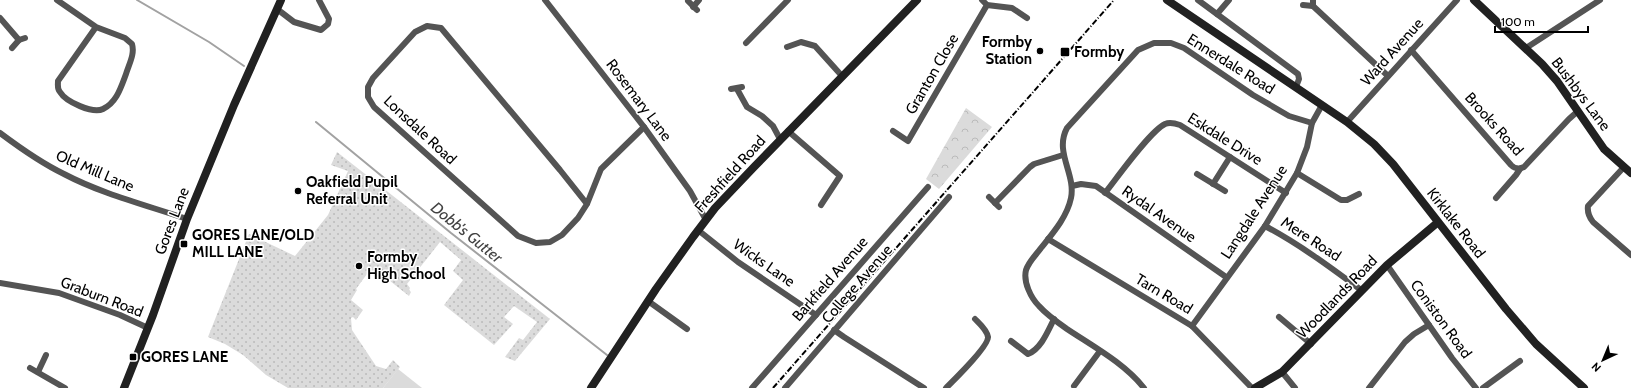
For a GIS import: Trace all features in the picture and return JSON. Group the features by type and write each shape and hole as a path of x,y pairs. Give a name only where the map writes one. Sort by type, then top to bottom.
{"street":[{"path":"57,0 96,27 125,38 132,44 133,54 119,94 114,101 102,110 84,108 65,98 60,93 58,87 58,81 96,27"},
{"name":"Gores Lane","path":"124,388 148,328 187,219 281,0"},
{"path":"277,9 292,21 321,30 328,24 329,19 319,0"},
{"name":"Rosemary Lane","path":"546,0 644,127 690,191 706,220"},
{"path":"688,1 695,9 700,0"},
{"path":"746,43 788,0"},
{"name":"Freshfield Road","path":"591,388 648,301 706,220 788,131 917,0"},
{"path":"982,0 987,4 1012,8 1027,18"},
{"name":"Kirklake Road","path":"1167,0 1347,122 1374,144 1393,164 1437,223 1536,344 1584,388"},
{"path":"1198,0 1298,74 1299,79 1296,87"},
{"path":"1217,14 1229,0"},
{"name":"Ward Avenue","path":"1347,122 1457,0"},
{"name":"Bushbys Lane","path":"1474,0 1526,48 1557,81 1604,149 1631,173"},
{"path":"1526,48 1600,0"},
{"path":"1303,5 1313,3 1388,76"},
{"name":"Granton Close","path":"908,141 987,4"},
{"path":"0,18 22,39 12,48"},
{"name":"Lonsdale Road","path":"587,204 441,28 427,26 415,32 373,78 368,87 368,97 374,107 518,236 536,243 550,242 562,235 578,218 587,204 601,169 644,127"},
{"path":"787,47 801,42 815,46 842,76"},
{"name":"Ennerdale Road","path":"1144,388 1121,366 1054,319 1037,305 1026,282 1026,272 1029,263 1048,239 1067,209 1071,198 1072,186 1063,155 1063,135 1067,128 1138,50 1154,44 1171,43 1184,48 1253,95 1289,116 1312,123"},
{"name":"Brooks Road","path":"1411,50 1515,168 1520,169 1524,167 1578,111"},
{"path":"737,88 747,106 762,116 773,126 780,140"},
{"name":"Langdale Avenue","path":"1192,326 1265,226 1286,193 1297,174 1307,147 1312,123 1322,105"},
{"name":"Eskdale Drive","path":"1105,192 1135,154 1160,127 1166,123 1173,122 1180,124 1286,193"},
{"path":"788,131 840,176 821,205"},
{"path":"893,131 915,145"},
{"name":"Old Mill Lane","path":"0,133 33,157 65,175 111,194 187,219"},
{"path":"989,197 997,205 1030,167 1034,164 1063,155"},
{"path":"1213,184 1230,157"},
{"path":"1624,167 1588,206 1588,210 1589,217 1593,222 1631,255"},
{"path":"1496,198 1520,169"},
{"path":"1197,174 1225,191"},
{"path":"1297,174 1341,200 1347,200 1359,194"},
{"name":"Rydal Avenue","path":"1072,186 1089,184 1096,186 1226,278"},
{"name":"Barkfield Avenue","path":"752,388 928,187"},
{"name":"College Avenue","path":"786,388 949,196"},
{"name":"Woodlands Road","path":"1255,388 1282,372 1387,265 1437,223"},
{"name":"Mere Road","path":"1265,226 1283,235 1322,261 1361,290"},
{"name":"Wicks Lane","path":"698,230 738,262 816,315"},
{"name":"Tarn Road","path":"1048,239 1192,326 1252,388"},
{"name":"Coniston Road","path":"1387,265 1476,388"},
{"name":"Graburn Road","path":"0,283 59,293 120,315 148,328"},
{"path":"648,301 687,329"},
{"path":"1279,317 1310,344"},
{"path":"946,388 987,342 988,338 984,328 975,319"},
{"path":"1011,341 1028,354 1033,352 1045,336 1054,319"},
{"path":"1369,388 1405,342 1414,334 1429,325"},
{"path":"834,330 844,338 924,388"},
{"path":"1074,386 1100,351"},
{"path":"38,372 46,355"},
{"path":"1483,388 1520,361"},
{"path":"30,368 65,388"},
{"path":"1282,372 1295,388"}],"green space":[{"path":"966,108 992,127 939,189 926,179"},
{"name":"Formby High School","path":"337,152 550,319 515,361 505,357 519,338 523,340 537,322 514,306 504,317 513,324 494,345 444,305 463,280 453,271 461,260 440,242 407,284 411,292 409,296 375,269 370,276 367,274 356,289 357,290 351,300 363,310 356,320 353,317 351,318 352,330 376,366 386,369 393,360 400,367 383,388 288,388 266,375 243,355 225,344 208,337 249,234 295,256 328,215 348,171 331,165"},
{"path":"398,369 422,388 383,388"}],"waterway":[{"name":"Dobb's Gutter","path":"137,0 209,42 244,66"},
{"name":"Dobb's Gutter","path":"316,122 451,233 607,355"}],"railway":[{"path":"773,388 1114,0"}],"place":[{"name":"Formby Station","path":"1040,51"},
{"name":"Formby","path":"1065,52"},
{"name":"Oakfield Pupil Referral Unit","path":"298,191"},
{"name":"GORES LANE/OLD MILL LANE","path":"184,244"},
{"name":"Formby High School","path":"359,266"},
{"name":"GORES LANE","path":"133,357"}]}
